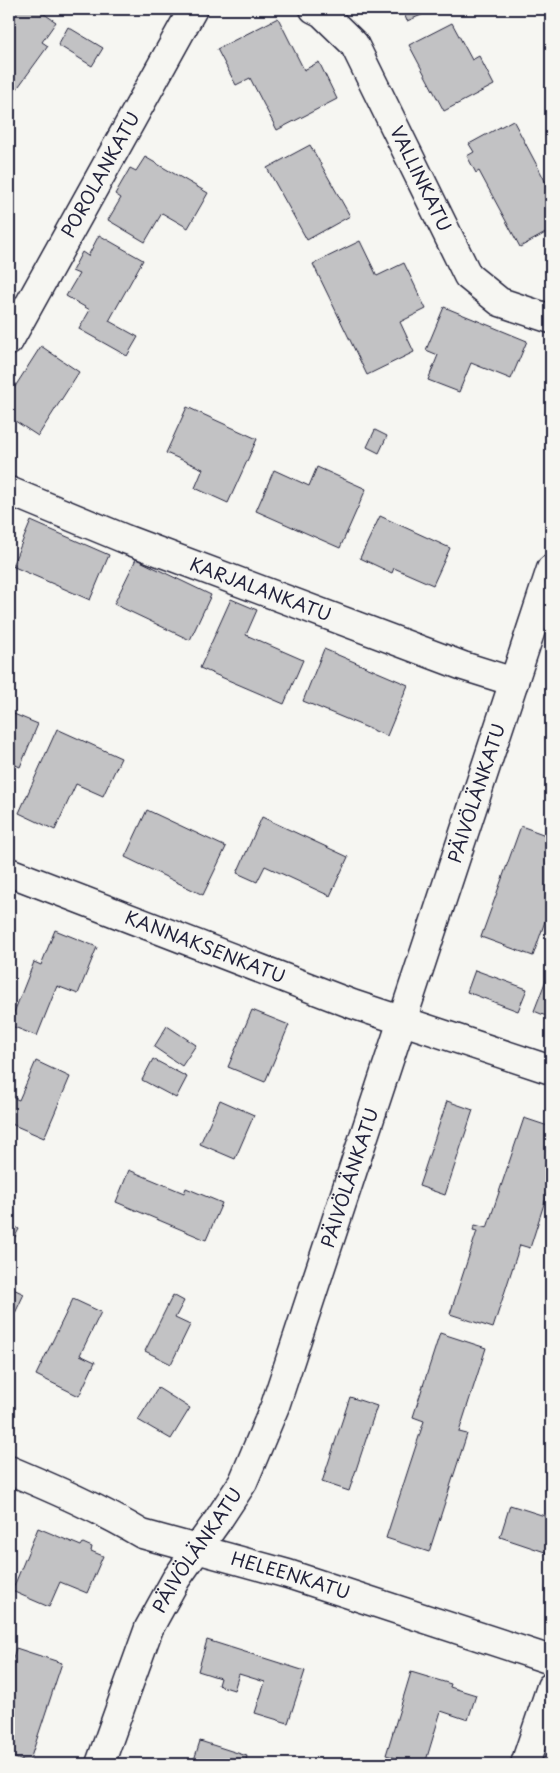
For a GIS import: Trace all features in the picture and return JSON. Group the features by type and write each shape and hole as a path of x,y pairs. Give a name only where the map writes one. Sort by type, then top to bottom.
{"street":[{"name":"POROLANKATU","path":"9,341 193,9"},
{"name":"VALLINKATU","path":"314,9 322,13 354,44 468,276 500,302 551,319"},
{"name":"KARJALANKATU","path":"9,491 144,546 463,666 514,682"},
{"name":"PÄIVÖLÄNKATU","path":"100,1764 149,1628 176,1579 243,1482 274,1406 551,569"},
{"name":"KANNAKSENKATU","path":"9,872 343,1000 551,1070"},
{"name":"HELEENKATU","path":"9,1470 64,1494 124,1523 142,1534 288,1574 551,1660"},
{"path":"525,1764 551,1687"}],"building":[{"path":"12,9 37,9 56,22 42,42 48,46 11,97 9,95 9,13"},
{"path":"402,9 436,9 407,21"},
{"path":"278,18 304,70 319,62 337,99 277,130 250,78 236,85 217,49"},
{"path":"452,23 472,60 479,56 494,85 444,111 409,45"},
{"path":"68,27 103,48 92,66 58,45"},
{"path":"513,120 551,192 551,230 520,247 479,171 476,173 467,156 474,152 469,144"},
{"path":"310,145 350,216 307,240 267,168"},
{"path":"145,157 208,193 188,228 162,213 145,242 108,220 121,198 115,194 130,168 136,171"},
{"path":"99,235 143,260 109,321 138,337 127,356 79,329 90,310 66,296 79,274 72,271 82,252 88,256"},
{"path":"360,241 377,276 404,263 426,309 400,322 414,352 367,375 313,264"},
{"path":"444,307 527,341 511,379 471,363 459,392 428,380 438,355 426,350"},
{"path":"41,346 79,372 38,436 9,417 9,396"},
{"path":"187,407 257,439 228,503 195,488 203,469 166,453"},
{"path":"375,430 387,436 379,453 367,447"},
{"path":"317,467 366,489 340,548 256,511 274,470 309,486"},
{"path":"380,516 450,548 433,585 394,568 392,573 360,558"},
{"path":"31,521 109,555 90,600 12,566"},
{"path":"136,559 211,595 190,640 114,604"},
{"path":"231,599 257,610 246,635 303,660 284,704 200,668"},
{"path":"324,649 408,685 387,736 303,701"},
{"path":"9,712 38,724 20,767 9,762"},
{"path":"57,729 121,758 103,796 76,784 55,830 19,813"},
{"path":"147,810 226,847 203,895 125,857"},
{"path":"262,817 348,857 330,896 265,866 257,882 237,873"},
{"path":"521,826 551,837 551,904 533,956 481,937"},
{"path":"55,930 97,947 78,994 57,986 37,1036 9,1025 34,962 41,965"},
{"path":"551,967 551,1018 534,1011"},
{"path":"475,970 527,989 518,1011 467,992"},
{"path":"252,1010 289,1025 265,1082 228,1067"},
{"path":"167,1026 196,1045 182,1066 154,1047"},
{"path":"153,1059 187,1077 176,1098 142,1080"},
{"path":"36,1061 70,1077 44,1138 9,1123 9,1096 19,1100"},
{"path":"220,1100 254,1115 235,1159 200,1144"},
{"path":"447,1101 473,1110 445,1195 419,1186"},
{"path":"524,1118 551,1127 551,1182 530,1248 520,1245 493,1328 450,1314 477,1231 473,1230 475,1225 487,1228"},
{"path":"129,1170 184,1193 186,1188 222,1203 206,1240 116,1202"},
{"path":"9,1223 19,1229 9,1248"},
{"path":"9,1287 24,1294 9,1326"},
{"path":"173,1295 184,1301 175,1318 190,1325 171,1364 145,1351"},
{"path":"73,1299 101,1312 80,1355 95,1362 79,1396 36,1375"},
{"path":"440,1333 486,1348 459,1432 467,1434 429,1552 386,1538 424,1421 413,1417"},
{"path":"158,1388 190,1408 171,1439 138,1420"},
{"path":"350,1397 377,1406 349,1491 322,1482"},
{"path":"510,1505 551,1518 551,1554 500,1537"},
{"path":"38,1528 81,1546 83,1543 92,1547 91,1551 103,1556 87,1593 60,1582 49,1607 12,1591"},
{"path":"207,1640 305,1671 288,1723 255,1713 265,1682 239,1674 234,1690 218,1685 220,1678 198,1671"},
{"path":"16,1648 62,1663 29,1763 9,1756 9,1671"},
{"path":"411,1672 451,1684 450,1687 476,1695 468,1720 441,1711 425,1764 416,1764 386,1755"},
{"path":"200,1741 247,1756 245,1764 209,1764 194,1760"}]}
